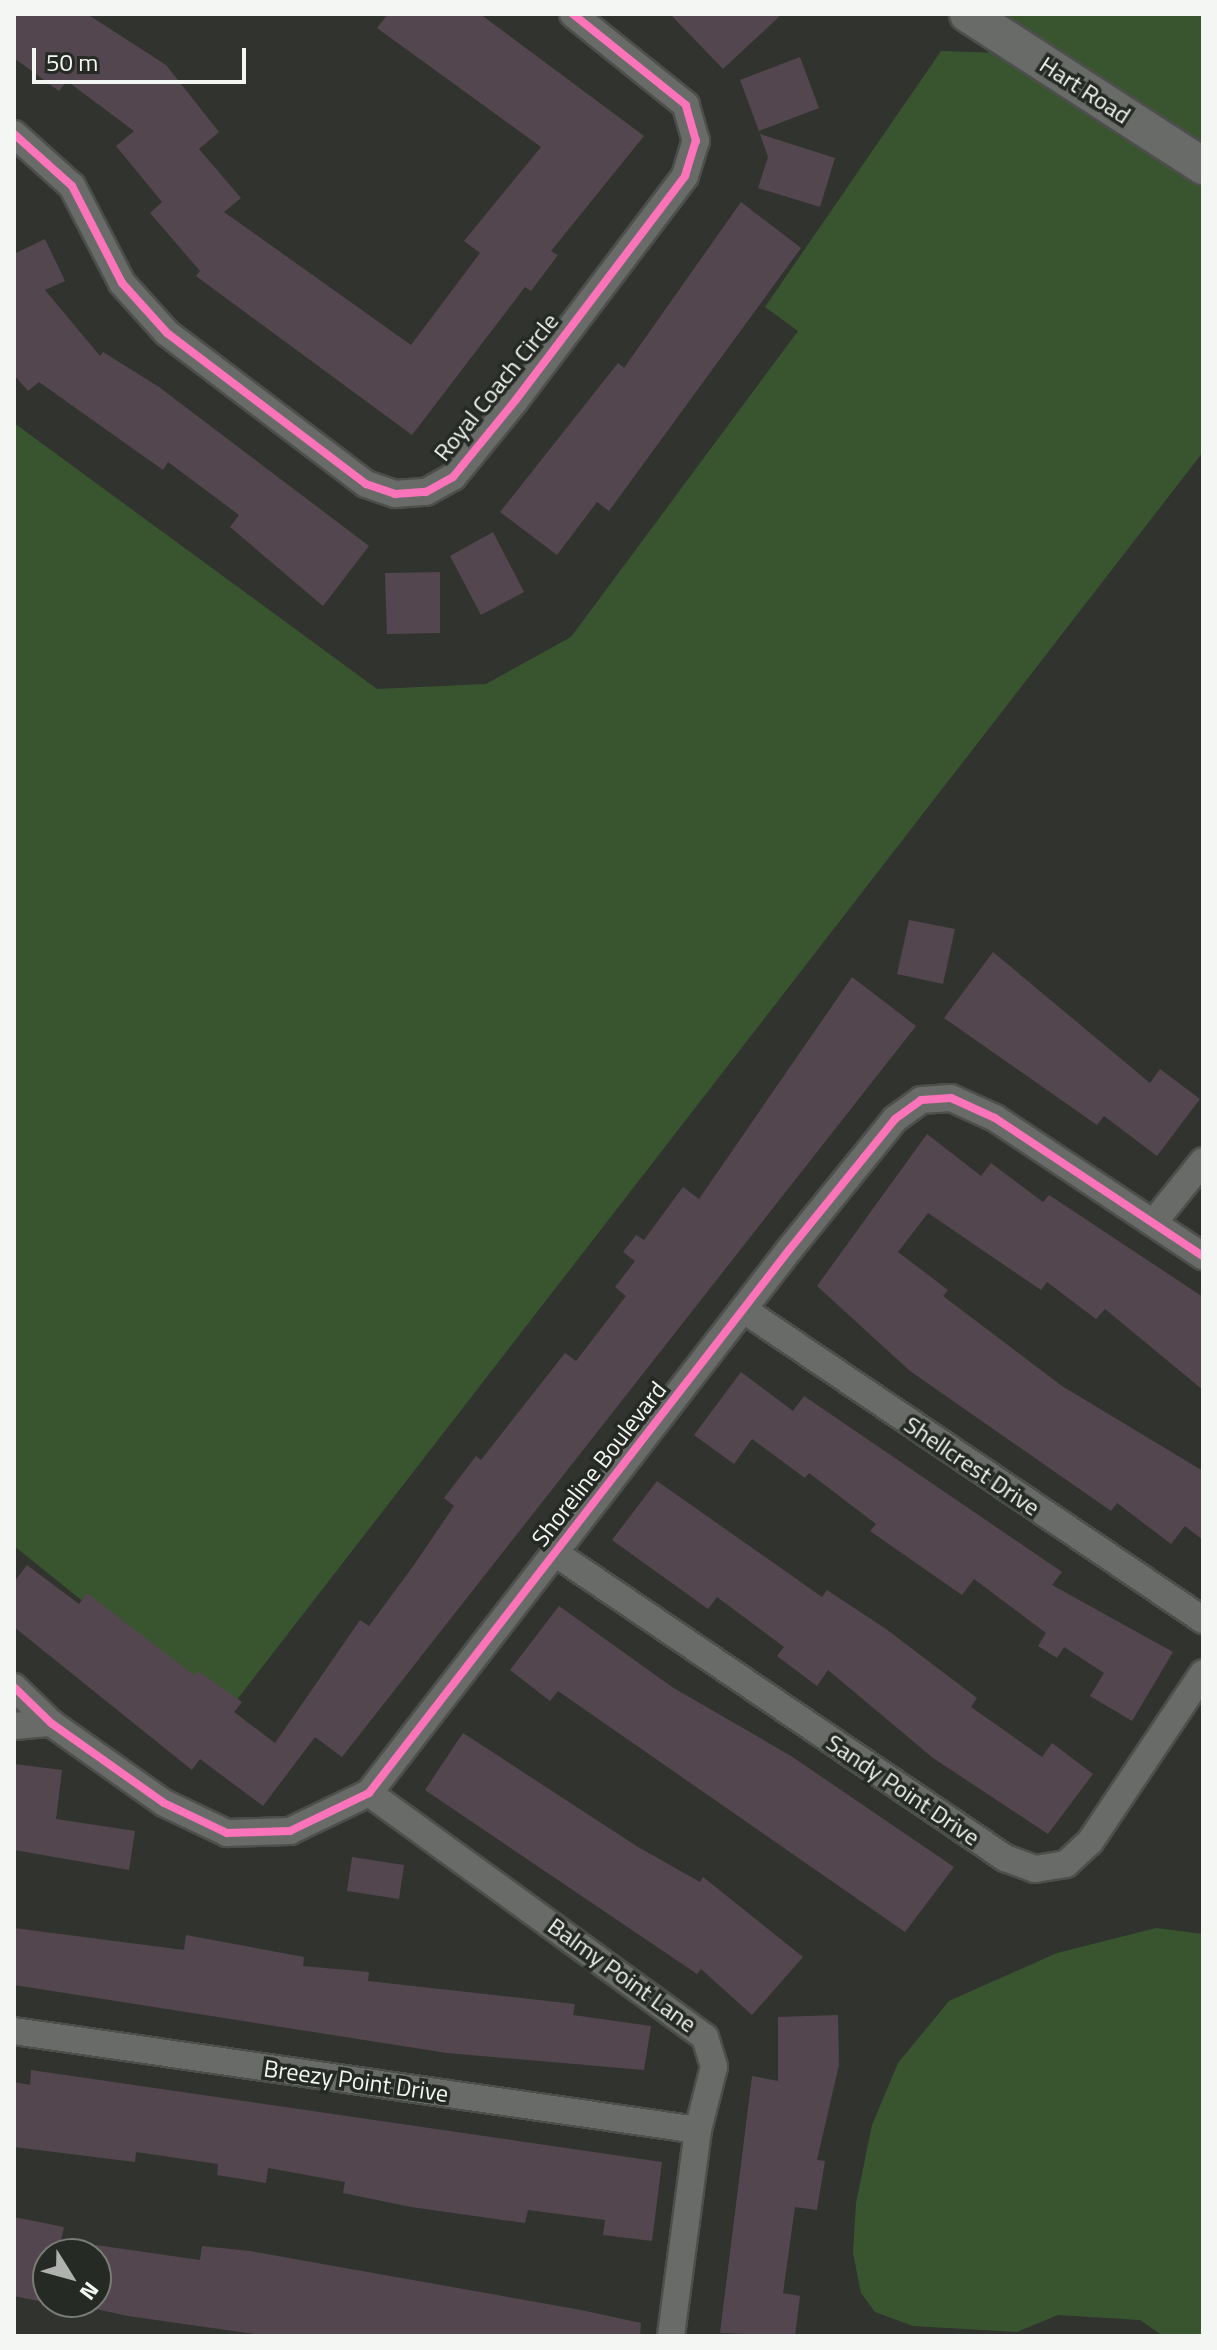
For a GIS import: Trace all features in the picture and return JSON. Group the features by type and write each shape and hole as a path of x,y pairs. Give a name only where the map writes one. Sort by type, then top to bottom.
{"street":[{"name":"Royal Coach Circle","path":"14,134 72,186 122,283 167,333 366,484 395,494 426,492 453,477 515,401 685,176 696,141 686,105 573,14"},
{"name":"Hart Road","path":"968,14 1203,166"},
{"name":"Shoreline Boulevard","path":"14,1687 51,1723 164,1803 227,1833 290,1831 369,1793 895,1119 921,1100 951,1098 995,1118 1203,1256"},
{"path":"1154,1222 1203,1161"},
{"name":"Shellcrest Drive","path":"744,1310 1203,1620"},
{"name":"Sandy Point Drive","path":"555,1553 1005,1858 1035,1869 1066,1864 1090,1842 1203,1673"},
{"path":"14,1726 51,1723"},
{"name":"Balmy Point Lane","path":"369,1793 705,2037 714,2067 698,2130 671,2336"},
{"name":"Breezy Point Drive","path":"14,2031 698,2130"}],"green space":[{"path":"995,14 1203,14 1203,148"},
{"path":"941,51 1001,53 1203,184 1203,452 225,1715 14,1546 14,423 377,689 486,684 571,637 798,331 765,307"},
{"path":"1156,1928 1203,1934 1203,2336 1163,2336 1140,2320 1058,2315 1017,2332 913,2326 875,2312 861,2293 853,2253 856,2203 872,2125 898,2063 949,2001 1057,1953"}],"building":[{"path":"14,14 87,14 166,65 219,132 199,149 241,198 224,212 411,345 480,253 464,241 541,147 377,28 388,14 480,14 644,136 551,251 558,255 531,291 525,287 412,435 196,276 200,271 150,213 162,202 116,146 134,131 67,81 59,91 14,58"},
{"path":"670,14 782,14 723,69"},
{"path":"800,57 819,108 759,131 740,80"},
{"path":"760,134 835,158 820,207 758,188 768,157"},
{"path":"741,202 801,248 609,511 597,502 557,555 500,512 618,363 624,368"},
{"path":"45,239 65,281 45,290 100,356 103,352 159,387 369,546 323,606 230,527 239,515 168,462 163,470 39,382 28,391 14,375 14,254"},
{"path":"493,532 524,592 481,615 450,556"},
{"path":"440,572 440,633 387,634 385,573"},
{"path":"909,920 955,929 943,984 897,974"},
{"path":"993,952 1150,1083 1160,1069 1200,1099 1157,1156 1104,1116 1097,1125 944,1018"},
{"path":"852,977 916,1026 342,1757 315,1737 263,1806 200,1759 192,1770 14,1627 14,1582 27,1565 79,1604 87,1593 195,1676 198,1671 242,1702 234,1712 275,1743 360,1620 369,1626 414,1565 454,1506 444,1498 476,1456 481,1460 565,1353 576,1361 626,1296 615,1287 635,1261 623,1252 636,1235 644,1240 683,1187 699,1199"},
{"path":"927,1134 981,1176 991,1163 1043,1202 1049,1195 1203,1297 1203,1390 1105,1309 1096,1319 1047,1282 1041,1290 928,1213 898,1252 948,1290 943,1296 1062,1386 1203,1471 1203,1540 1185,1526 1171,1544 1117,1503 1111,1511 910,1371 817,1286"},
{"path":"741,1372 793,1411 804,1396 1062,1572 1052,1585 1173,1652 1132,1721 1090,1696 1104,1673 1064,1647 1057,1658 1038,1646 1046,1633 974,1579 962,1595 870,1531 876,1524 809,1473 805,1478 752,1439 734,1464 694,1435"},
{"path":"657,1481 822,1597 827,1590 886,1629 977,1698 971,1707 1042,1757 1052,1743 1093,1774 1048,1834 933,1758 828,1670 817,1686 777,1656 784,1647 717,1597 708,1609 612,1540"},
{"path":"559,1606 672,1687 791,1756 954,1867 905,1932 558,1691 550,1701 510,1670"},
{"path":"463,1733 638,1847 700,1882 703,1877 803,1957 752,2015 701,1969 697,1974 425,1790"},
{"path":"14,1764 62,1770 56,1819 135,1831 129,1870 14,1850"},
{"path":"352,1857 404,1865 399,1899 347,1891"},
{"path":"14,1928 184,1950 186,1935 304,1957 303,1966 369,1972 368,1981 575,2004 573,2015 651,2026 644,2070 447,2053 14,1985"},
{"path":"838,2015 839,2065 817,2160 825,2161 817,2210 795,2207 783,2293 800,2296 795,2336 720,2333 752,2076 778,2081 778,2017"},
{"path":"31,2070 662,2162 652,2241 603,2235 605,2220 528,2210 525,2223 411,2207 343,2193 345,2182 268,2168 266,2183 217,2175 218,2164 136,2152 135,2162 14,2147 14,2082 30,2085"},
{"path":"14,2217 64,2227 62,2238 32,2238 32,2300 14,2296"},
{"path":"202,2246 250,2251 641,2323 640,2336 269,2336 112,2312 112,2247 200,2260"}],"cycle path":[{"path":"14,134 72,186 122,283 167,333 366,484 395,494 426,492 453,477 515,401 685,176 696,141 686,105 573,14"},
{"path":"14,1687 51,1723 164,1803 227,1833 290,1831 369,1793 789,1250 895,1119 921,1100 951,1098 995,1118 1203,1256"}]}
